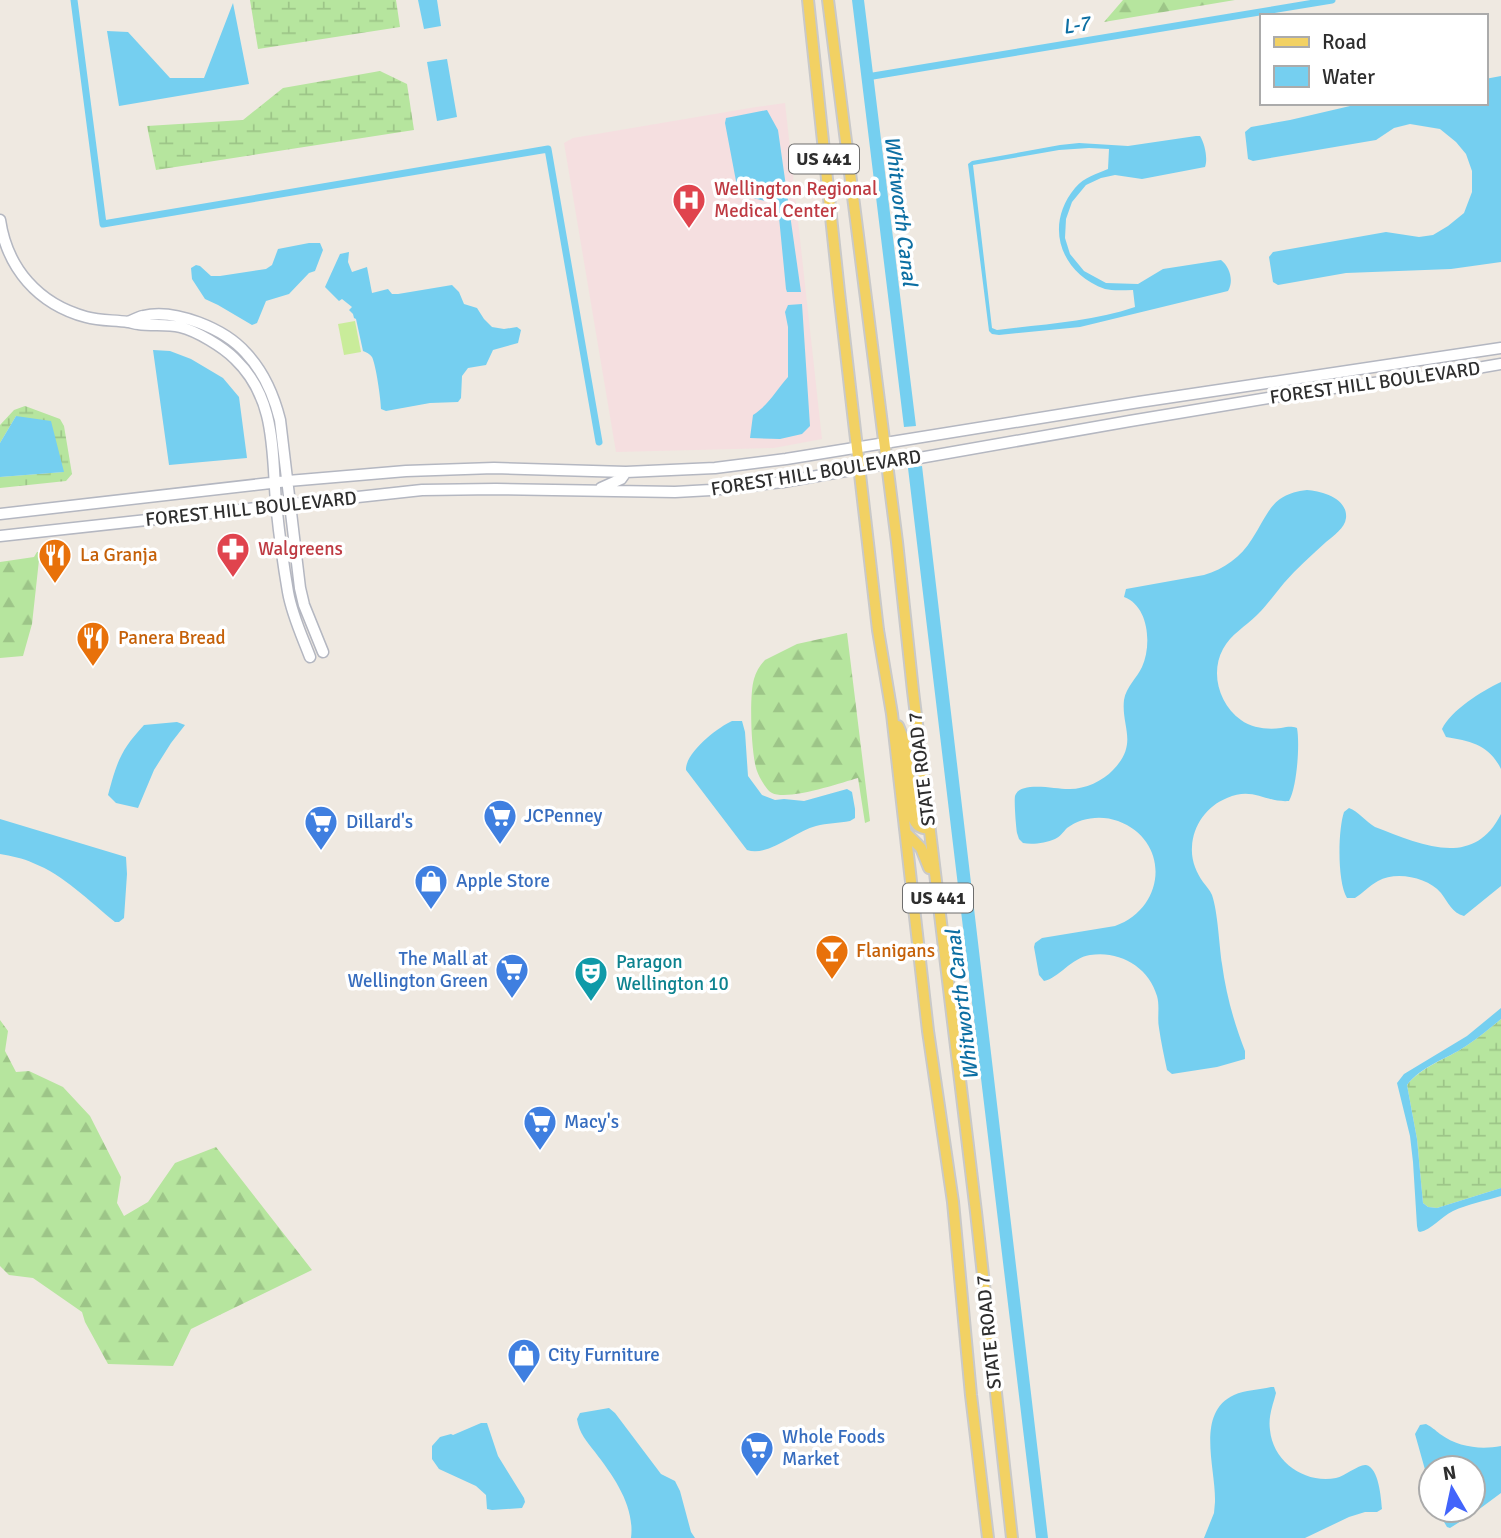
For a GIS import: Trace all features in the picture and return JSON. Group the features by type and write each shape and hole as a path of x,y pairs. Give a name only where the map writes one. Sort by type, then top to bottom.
{"main road":[{"name":"STATE ROAD 7","path":"807,0 878,630 892,714 928,1031 953,1202 988,1538"},
{"name":"STATE ROAD 7","path":"826,0 832,28 887,464 1012,1538"},
{"path":"0,220 11,259 26,281 60,307 85,317 114,322 179,327 195,333 233,356 247,371 261,394 265,407 288,595 310,657"},
{"path":"128,322 143,315 193,320 226,336 243,349 260,371 276,404 283,436 300,588 323,652"},
{"name":"FOREST HILL BOULEVARD","path":"0,514 288,481 462,468 626,472 715,468 1501,348"},
{"name":"FOREST HILL BOULEVARD","path":"0,536 422,490 674,492 783,482 1310,391 1501,364"},
{"path":"597,490 621,479 626,472"},
{"path":"892,714 905,743 913,817 921,828 929,829"},
{"path":"907,834 926,857 938,897"}],"shaded area":[{"name":"Wellington Regional Medical Center","path":"785,103 822,439 774,448 616,452 564,143 573,138"}],"green space":[{"path":"250,0 396,0 400,27 258,49"},
{"path":"1123,0 1235,0 1104,22"},
{"path":"380,71 407,84 414,130 156,170 147,126 243,120 283,88"},
{"path":"355,321 361,352 344,355 338,324"},
{"path":"25,406 60,419 64,426 72,474 66,481 0,488 0,477 63,472 16,416 0,443 0,425 14,410"},
{"path":"58,550 59,557 39,560 32,624 23,656 0,658 0,562 34,557 37,552"},
{"path":"847,633 870,821 865,823 858,778 801,793 780,795 772,793 766,787 758,774 753,752 752,687 761,664 797,644"},
{"path":"1501,1019 1501,1188 1437,1208 1428,1207 1423,1203 1417,1139 1407,1085 1427,1068 1466,1046"},
{"path":"0,1020 8,1031 5,1051 16,1072 29,1071 63,1087 90,1116 121,1177 117,1203 124,1216 148,1202 175,1163 216,1147 312,1270 191,1329 173,1366 108,1364 82,1312 33,1278 9,1275 0,1266"}],"water":[{"path":"418,0 437,0 441,26 424,29"},
{"path":"852,0 864,0 916,426 904,427"},
{"path":"233,3 249,84 119,106 107,31 128,32 170,78 204,78"},
{"path":"447,59 457,117 437,121 427,62"},
{"path":"1501,76 1501,262 1451,269 1346,273 1278,285 1273,282 1269,257 1273,252 1386,232 1419,237 1433,235 1464,213 1472,192 1472,171 1466,154 1440,129 1410,124 1394,128 1376,140 1253,161 1248,159 1245,132 1251,127 1354,105 1487,105 1487,79"},
{"path":"767,110 778,130 801,292 787,292 786,289 778,207 773,203 745,196 736,181 725,123 726,118"},
{"path":"1200,136 1206,152 1206,164 1205,167 1142,179 1115,175 1086,185 1072,202 1066,219 1065,238 1070,254 1084,271 1106,283 1138,284 1163,269 1221,260 1230,274 1228,291 1080,327 992,334 989,331 968,164 972,161 1060,145 1079,143 1128,146","holes":["1109,149 1108,169 1082,181 1066,202 1060,217 1059,232 1068,260 1077,272 1105,289 1133,290 1135,307 1067,322 997,330 992,328 973,165 1059,150"]},
{"path":"320,243 323,250 315,271 309,273 289,294 266,301 257,323 252,325 205,299 192,279 191,268 196,265 211,276 266,269 272,265 278,249"},
{"path":"349,252 348,262 352,272 367,267 372,293 388,289 392,294 398,294 452,285 459,292 464,304 477,308 492,327 517,327 521,330 518,343 493,350 486,365 468,368 462,376 461,398 458,402 430,403 386,411 381,409 374,361 363,351 356,319 349,310 352,307 342,299 339,301 325,287 340,254"},
{"path":"802,304 810,426 802,434 780,439 750,438 753,415 768,402 788,377 788,327 785,312 788,305"},
{"path":"153,350 170,351 191,359 223,378 239,397 247,458 169,465"},
{"path":"16,416 51,421 64,472 0,477 0,443"},
{"path":"922,466 1048,1538 1036,1538 908,468"},
{"path":"1307,490 1326,494 1343,505 1346,518 1343,525 1294,572 1257,615 1230,639 1223,649 1217,668 1222,697 1241,720 1260,728 1297,728 1297,765 1292,794 1289,801 1244,794 1220,802 1202,817 1195,831 1192,847 1196,870 1214,902 1226,986 1245,1059 1217,1067 1172,1074 1167,1070 1158,1024 1157,996 1140,969 1112,955 1090,955 1044,981 1039,975 1034,947 1042,938 1115,926 1132,917 1144,905 1156,874 1154,858 1147,843 1135,831 1118,821 1099,818 1085,819 1073,824 1058,837 1043,843 1023,843 1017,833 1015,796 1018,791 1031,787 1076,789 1088,786 1104,778 1121,760 1127,743 1124,700 1142,667 1147,648 1143,617 1139,609 1124,597 1126,589 1204,575 1225,566 1248,545 1278,500"},
{"path":"1501,682 1501,769 1485,749 1446,737 1442,729 1460,708"},
{"path":"732,721 742,721 748,776 762,795 775,800 804,801 847,789 852,792 855,818 808,829 764,850 747,850 686,770 687,763 696,749"},
{"path":"177,722 185,725 154,770 138,808 116,803 108,795 117,765 130,742 144,725"},
{"path":"1349,808 1375,827 1410,840 1444,848 1461,847 1476,842 1489,831 1501,814 1501,886 1464,916 1453,910 1435,887 1411,877 1385,878 1355,898 1347,898 1341,880 1340,843 1344,812"},
{"path":"0,819 126,857 124,918 115,922 76,889 44,868 0,854"},
{"path":"1501,1008 1501,1019 1466,1046 1419,1073 1407,1085 1417,1139 1423,1203 1437,1208 1501,1188 1501,1196 1453,1211 1420,1232 1417,1226 1410,1136 1397,1083 1404,1074 1467,1036"},
{"path":"1274,1387 1276,1393 1270,1415 1270,1430 1272,1441 1284,1461 1302,1474 1324,1479 1340,1477 1366,1465 1377,1477 1382,1509 1349,1517 1305,1538 1204,1538 1214,1513 1215,1502 1210,1442 1215,1415 1222,1403 1234,1395"},
{"path":"609,1408 661,1474 675,1481 695,1538 631,1538 630,1515 622,1492 584,1437 577,1419 580,1413"},
{"path":"487,1423 498,1456 524,1498 522,1508 487,1509 486,1495 476,1486 439,1469 432,1459 432,1446 440,1437 453,1435"},
{"path":"1426,1424 1462,1445 1485,1448 1501,1446 1501,1493 1487,1503 1487,1454 1421,1454 1415,1434 1420,1425"}],"waterway":[{"path":"74,0 103,224 548,149 599,442"},
{"name":"L-7","path":"867,77 1332,0"}],"place":[{"name":"Wellington Regional Medical Center","path":"689,230"},
{"name":"Walgreens","path":"233,579"},
{"name":"La Granja","path":"55,585"},
{"name":"Panera Bread","path":"93,668"},
{"name":"JCPenney","path":"500,846"},
{"name":"Dillard's","path":"321,852"},
{"name":"Apple Store","path":"431,911"},
{"name":"Flanigans","path":"832,981"},
{"name":"The Mall at Wellington Green","path":"512,1000"},
{"name":"Paragon Wellington 10","path":"591,1003"},
{"name":"Macy's","path":"540,1152"},
{"name":"City Furniture","path":"524,1385"},
{"name":"Whole Foods Market","path":"757,1478"}],"water label":[{"name":"Whitworth Canal","path":"901,211"},
{"name":"Whitworth Canal","path":"962,1005"}]}
